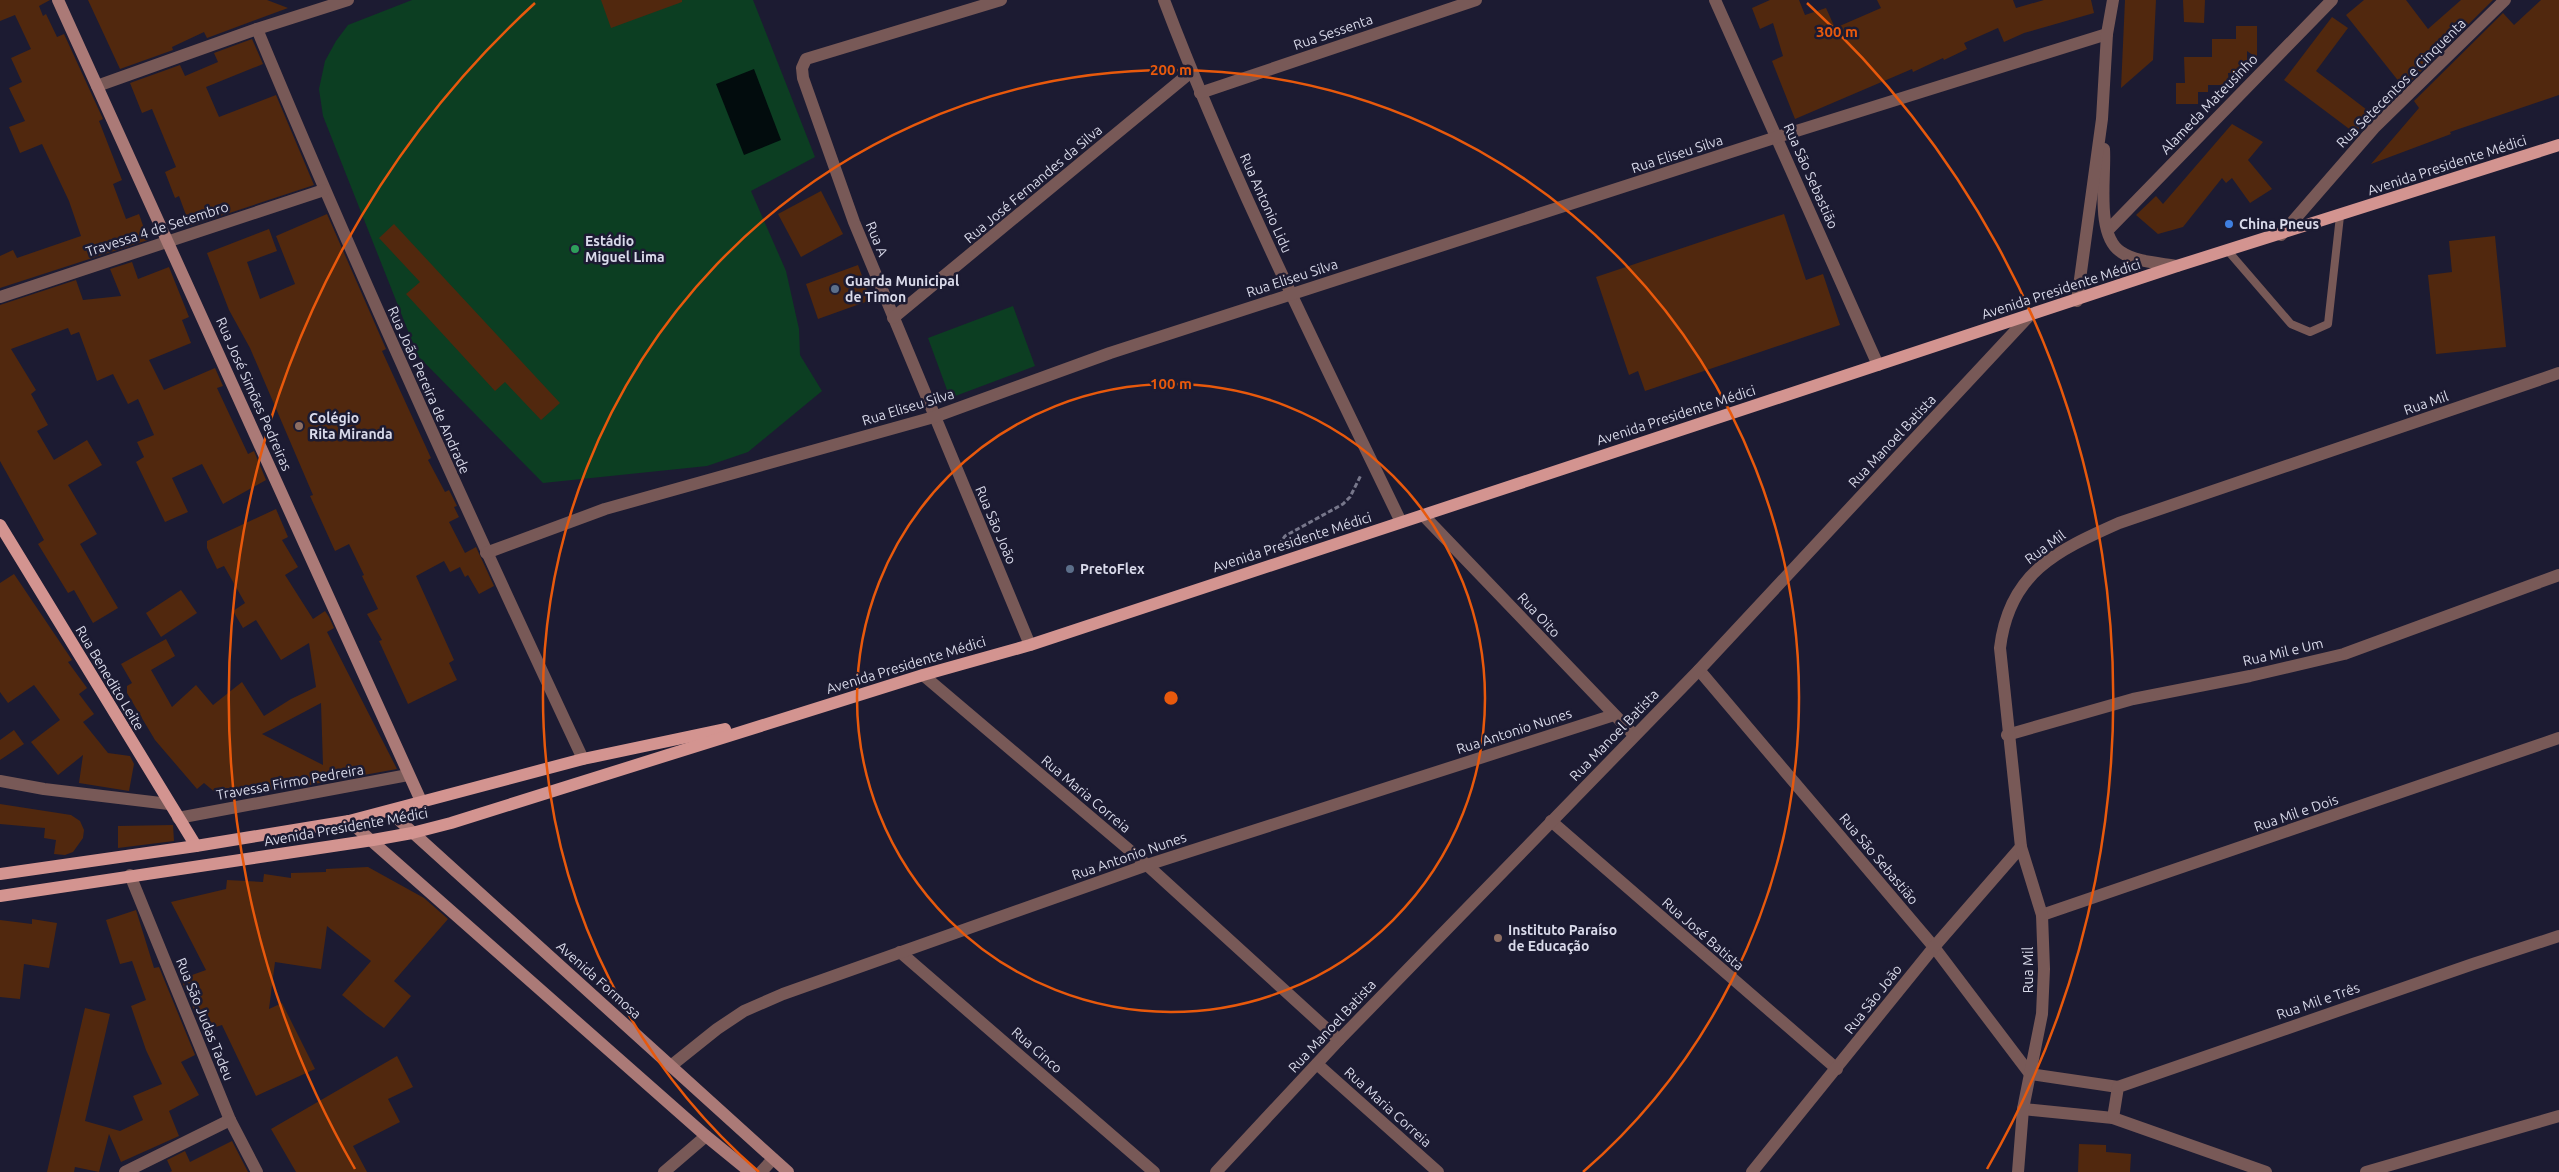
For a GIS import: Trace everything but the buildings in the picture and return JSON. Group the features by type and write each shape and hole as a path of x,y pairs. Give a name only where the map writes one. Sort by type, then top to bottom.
{"main road":[{"name":"Rua José Simões Pedreiras","path":"58,0 421,802"},
{"name":"Avenida Presidente Médici","path":"0,896 412,833 923,675 1030,645 2077,301 2177,266 2281,235 2559,145"},
{"name":"Rua Benedito Leite","path":"0,525 196,846"},
{"name":"Avenida Presidente Médici","path":"0,874 196,846 389,812 583,759 802,712"},
{"name":"Avenida Formosa","path":"389,812 672,1065 788,1172"},
{"path":"349,820 706,1136 750,1172"}],"street":[{"path":"98,86 257,29 348,0"},
{"name":"Rua A","path":"934,417 854,222 802,68 806,59 1001,0"},
{"name":"Rua Antonio Lidu","path":"1164,0 1200,93 1290,295 1401,522"},
{"name":"Rua Sessenta","path":"1200,93 1476,0"},
{"name":"Rua São Sebastião","path":"1714,0 1878,365"},
{"path":"2077,301 2102,119 2107,34 2113,0"},
{"name":"Alameda Mateusinho","path":"2108,230 2332,0"},
{"name":"Rua Setecentos e Cinquenta","path":"2281,235 2374,128 2505,0"},
{"name":"Rua João Pereira de Andrade","path":"257,29 324,190 486,552 583,759"},
{"name":"Rua Eliseu Silva","path":"486,552 605,509 934,417 1110,353 1777,137 2107,34"},
{"name":"Rua José Fernandes da Silva","path":"893,318 1192,72"},
{"path":"2102,119 2104,157 2103,197 2108,230 2113,244 2120,252 2177,266"},
{"name":"Travessa 4 de Setembro","path":"0,297 324,190"},
{"name":"Rua Manoel Batista","path":"1216,1172 1318,1064 1338,1040 1699,670 2030,315"},
{"name":"Rua Mil","path":"2018,1172 2023,1109 2042,1014 2044,969 2042,915 2021,847 2007,735 2000,648 2003,624 2018,591 2033,572 2057,554 2083,539 2119,523 2559,373"},
{"name":"Rua São João","path":"934,417 1030,645"},
{"name":"Rua Oito","path":"1424,515 1634,735"},
{"name":"Rua Mil e Um","path":"2007,735 2133,698 2250,676 2344,654 2559,574"},
{"name":"Rua São Sebastião","path":"1699,670 1934,947 2030,1074"},
{"name":"Rua Maria Correia","path":"923,675 1147,865 1338,1040"},
{"name":"Rua Antonio Nunes","path":"672,1065 717,1029 744,1011 783,994 1147,865 1614,715"},
{"name":"Rua Mil e Dois","path":"2042,915 2559,738"},
{"name":"Travessa Firmo Pedreira","path":"178,818 408,775"},
{"path":"0,781 44,789 169,804"},
{"name":"Rua José Batista","path":"1551,821 1837,1069"},
{"name":"Rua São João","path":"1752,1172 1934,947 2021,847"},
{"name":"Rua São Judas Tadeu","path":"130,875 230,1120 257,1172"},
{"name":"Rua Mil e Três","path":"2118,1087 2559,936"},
{"name":"Rua Cinco","path":"900,952 1154,1172"},
{"name":"Rua Maria Correia","path":"1318,1064 1438,1172"},
{"path":"2030,1074 2118,1087 2113,1118"},
{"path":"2023,1109 2113,1118 2266,1172"},
{"path":"2366,1172 2559,1116"},
{"path":"125,1172 230,1120"},
{"path":"664,1172 706,1136"},
{"path":"761,1172 773,1159"}],"lane":[{"path":"2228,251 2291,324 2310,332 2328,324 2340,216"}],"path":[{"path":"1262,568 1285,536 1343,504 1354,489 1369,454"}],"green space":[{"name":"Estádio Miguel Lima","path":"412,0 753,0 815,157 751,191 786,271 799,329 800,355 822,391 748,452 707,466 543,483 418,356 323,116 319,89 325,61 348,25"},
{"path":"1013,306 1035,366 950,398 928,338"}],"shaded area":[{"path":"754,69 781,140 744,155 716,84"}],"place":[{"name":"China Pneus","path":"2229,224"},
{"name":"Estádio Miguel Lima","path":"575,249"},
{"name":"Guarda Municipal de Timon","path":"835,289"},
{"name":"Colégio Rita Miranda","path":"299,426"},
{"name":"PretoFlex","path":"1070,569"},
{"name":"Instituto Paraíso de Educação","path":"1498,938"}]}
